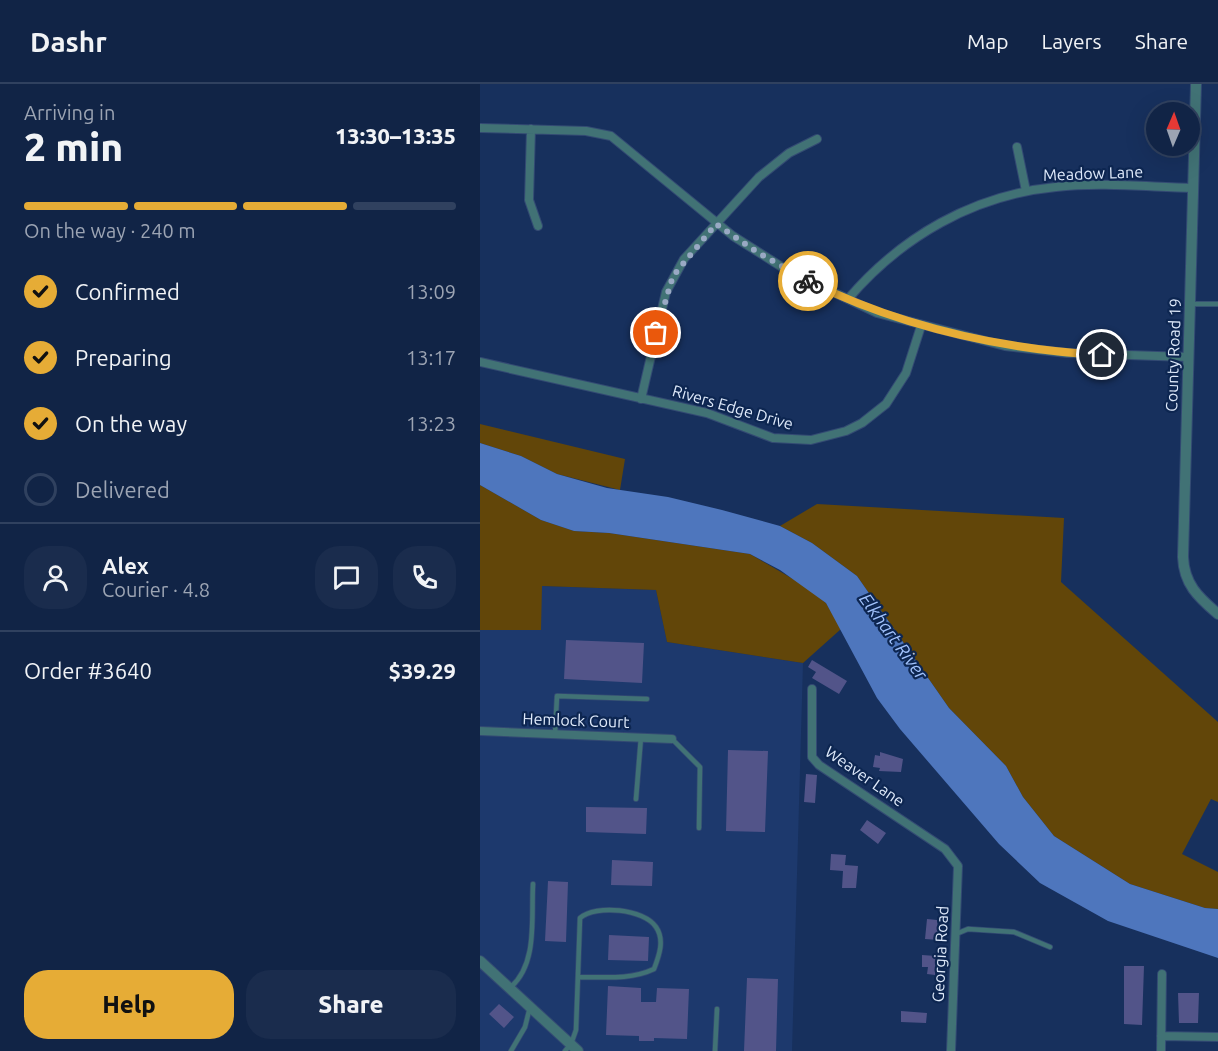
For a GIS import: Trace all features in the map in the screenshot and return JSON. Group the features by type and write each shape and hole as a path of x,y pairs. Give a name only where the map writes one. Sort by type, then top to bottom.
{"street":[{"name":"County Road 19","path":"1196,84 1184,569 1196,595 1218,614"},
{"path":"480,128 586,131 611,136 716,224 785,269 877,313 921,326 1023,349 1102,355 1188,357"},
{"path":"531,129 529,200 538,226"},
{"path":"641,399 666,292 684,259 743,192 773,164 817,139"},
{"path":"1017,147 1026,191"},
{"name":"Meadow Lane","path":"848,299 888,256 932,227 981,204 1026,191 1082,185 1193,188"},
{"name":"Rivers Edge Drive","path":"480,362 707,413 773,438 793,441 829,437 862,423 886,404 906,373 921,326"},
{"name":"Weaver Lane","path":"812,689 812,757 819,765 945,849 955,860"},
{"name":"Hemlock Court","path":"480,731 672,739"},
{"name":"Georgia Road","path":"951,1051 958,873 955,860"},
{"path":"480,961 530,1005 572,1049"},
{"path":"1161,1051 1162,974"},
{"path":"1161,1036 1218,1037"}],"lane":[{"path":"1190,304 1218,304"},
{"path":"555,734 557,696 647,699"},
{"path":"636,799 641,737"},
{"path":"672,739 700,767 699,828"},
{"path":"511,987 529,963 534,884"},
{"path":"572,1049 576,1030 580,918 585,914 624,912 644,917 656,927 661,945 654,969 644,974 618,977 578,977"},
{"path":"956,934 968,929 1014,932 1050,947"},
{"path":"511,1051 525,1027 530,1005"},
{"path":"715,1051 717,1009"}],"shaded area":[{"path":"480,424 625,459 620,490 557,474 521,456 480,443"},
{"path":"480,485 541,520 574,531 609,533 750,554 805,586 826,603 841,629 803,663 667,642 656,590 542,586 541,630 480,630"},
{"path":"817,504 1064,518 1061,582 1218,722 1218,802 1211,799 1182,854 1218,872 1218,909 1205,908 1130,884 1054,836 1023,797 1006,766 949,708 857,576 812,543 780,526"},
{"path":"541,586 656,590 667,642 803,663 792,1051 480,1051 480,630 540,630"}],"water":[{"name":"Elkhart River","path":"480,443 521,456 557,474 607,488 668,497 722,510 780,526 812,543 857,576 949,708 1006,766 1023,797 1054,836 1130,884 1205,908 1218,909 1218,958 1108,921 1040,883 999,844 900,729 877,698 826,603 780,570 750,554 609,533 574,531 541,520 480,485"}],"building":[{"path":"566,640 644,643 642,683 564,679"},
{"path":"812,660 847,681 839,694 812,678 816,672 808,667"},
{"path":"728,750 768,751 765,832 726,831"},
{"path":"880,752 903,759 901,772 879,771 880,768 873,767 875,755 880,756"},
{"path":"806,774 817,775 815,803 804,802"},
{"path":"586,807 647,808 646,834 586,832"},
{"path":"867,820 886,833 878,844 860,830"},
{"path":"831,854 846,855 845,865 858,866 856,888 842,888 843,871 830,870"},
{"path":"612,860 653,862 652,886 611,885"},
{"path":"548,881 568,882 566,942 545,941"},
{"path":"927,919 937,920 939,940 925,939"},
{"path":"609,935 649,937 648,961 608,960"},
{"path":"922,955 936,956 935,975 927,974 928,967 922,967"},
{"path":"1124,966 1144,966 1142,1025 1124,1024"},
{"path":"747,978 778,979 776,1051 744,1051"},
{"path":"608,986 641,988 641,1002 656,1002 657,988 689,989 687,1039 654,1038 654,1041 639,1041 639,1036 606,1035"},
{"path":"1178,993 1199,993 1198,1023 1179,1023"},
{"path":"499,1004 514,1017 504,1028 489,1014"},
{"path":"901,1011 927,1013 926,1023 901,1022"}],"way so far":[{"path":"656,333 660,311 673,276 684,259 716,224 757,252 808,281"}],"route":[{"path":"808,281 877,313 978,341 1032,350 1102,355"}]}
